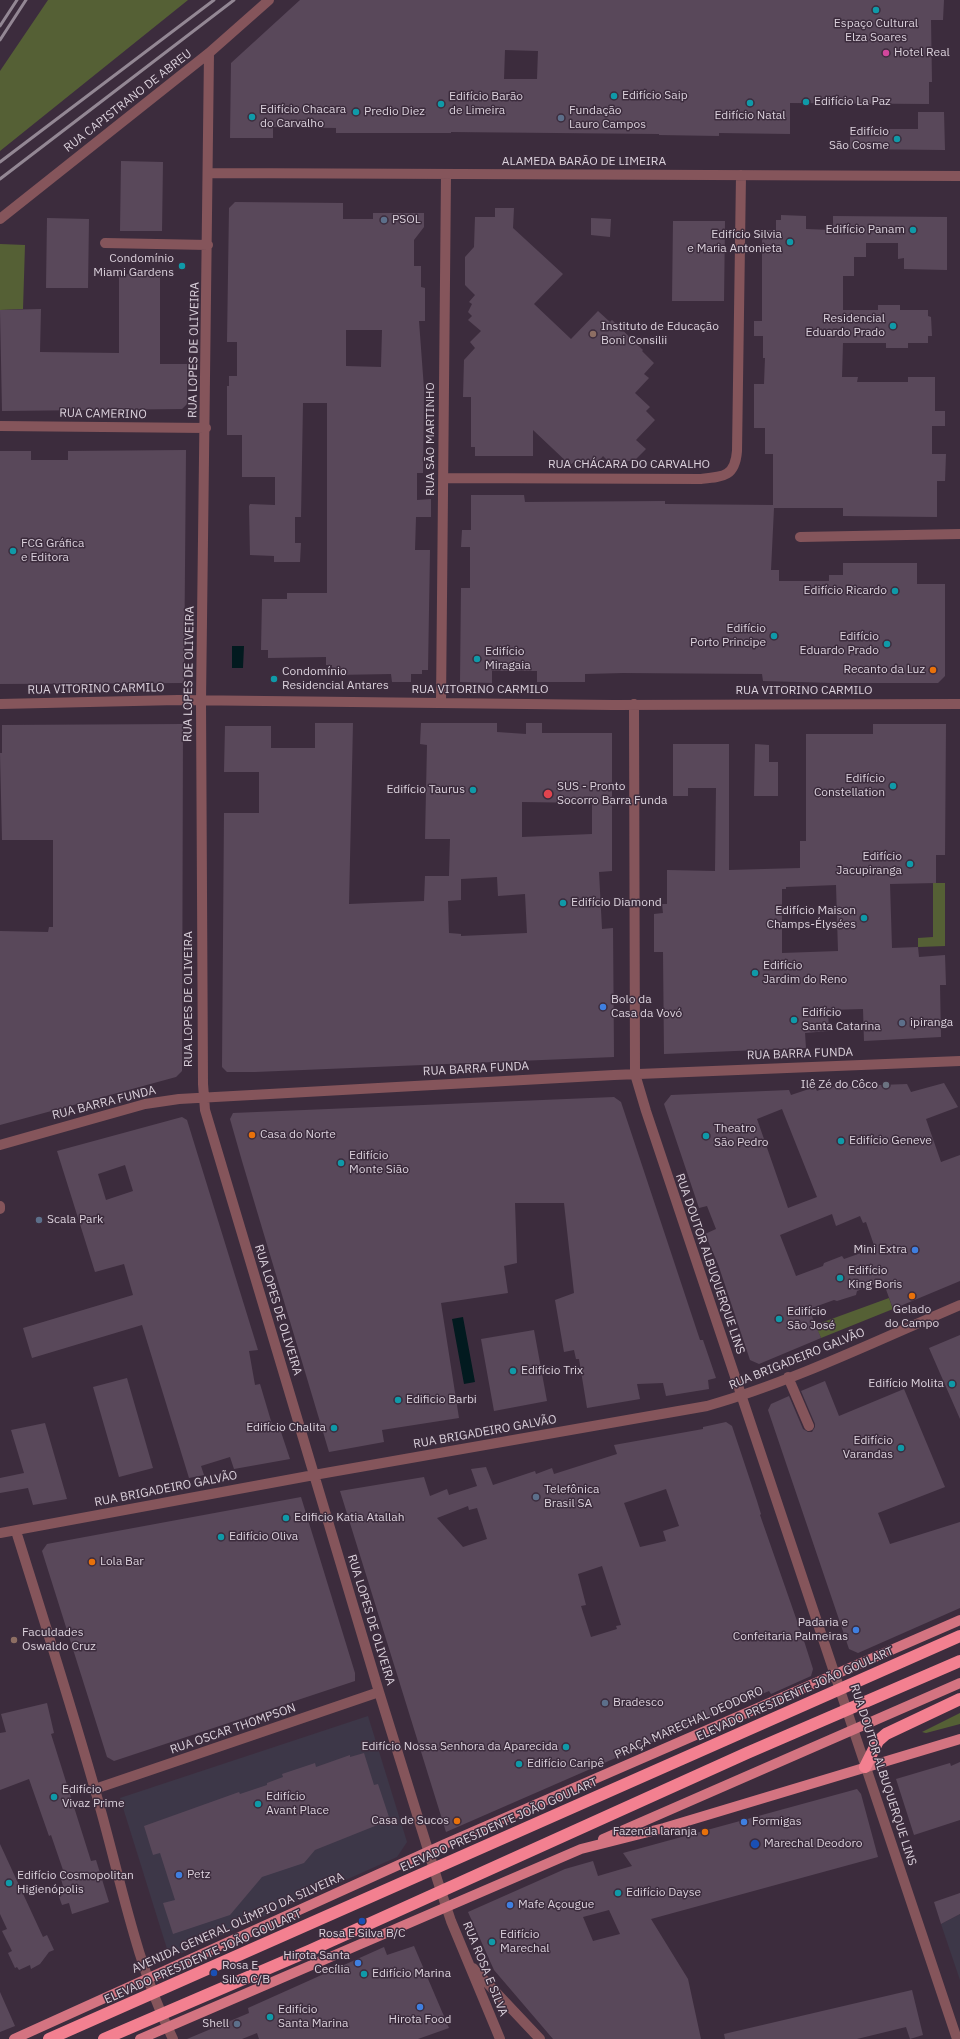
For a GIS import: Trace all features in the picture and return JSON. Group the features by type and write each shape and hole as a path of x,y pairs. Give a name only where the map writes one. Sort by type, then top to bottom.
{"highway":[{"name":"ELEVADO PRESIDENTE JOÃO GOULART","path":"49,2039 960,1636"},
{"path":"104,2039 311,1950 747,1754 960,1661"},
{"path":"865,1767 878,1741 886,1734 960,1699"}],"main road":[{"name":"PRAÇA MARECHAL DEODORO","path":"429,1852 960,1620"},
{"path":"140,2039 446,1908 960,1683"},
{"path":"581,1849 664,1828 960,1738"},
{"name":"AVENIDA GENERAL OLÍMPIO DA SILVEIRA","path":"14,2039 429,1852"}],"street":[{"name":"RUA CAPISTRANO DE ABREU","path":"0,219 209,53 269,0"},
{"name":"RUA LOPES DE OLIVEIRA","path":"209,53 206,428 201,701 203,1097 207,1121 379,1692 446,1908"},
{"name":"ALAMEDA BARÃO DE LIMEIRA","path":"209,173 960,176"},
{"name":"RUA SÃO MARTINHO","path":"442,703 446,175"},
{"name":"RUA CHÁCARA DO CARVALHO","path":"444,478 700,480 727,475 734,468 738,436 741,175"},
{"path":"105,242 208,245"},
{"name":"RUA CAMERINO","path":"0,426 206,428"},
{"path":"800,537 960,534"},
{"name":"RUA VITORINO CARMILO","path":"0,704 201,701 634,704 960,704"},
{"name":"RUA DOUTOR ALBUQUERQUE LINS","path":"634,704 635,1074 741,1396 836,1673 865,1767 957,2039"},
{"name":"RUA BARRA FUNDA","path":"0,1145 145,1104 203,1097 635,1074 960,1061"},
{"name":"RUA BRIGADEIRO GALVÃO","path":"0,1533 314,1475 707,1406 741,1396 960,1305"},
{"path":"788,1377 809,1426"},
{"path":"16,1530 95,1789 148,1978 173,2039"},
{"name":"RUA OSCAR THOMPSON","path":"95,1789 379,1692"},
{"name":"RUA ROSA E SILVA","path":"446,1908 500,2039"},
{"path":"469,1964 540,2039"}],"shaded area":[{"path":"232,646 244,646 243,668 232,668"},
{"path":"463,1317 475,1382 464,1384 452,1319"},
{"path":"368,1716 407,1842 397,1857 180,1954 168,1952 120,1798"},
{"path":"960,1914 960,1980 941,1924"}],"green space":[{"path":"48,0 188,0 0,151 0,71"},
{"path":"0,244 25,245 23,309 0,310"},
{"path":"933,883 945,883 945,946 918,947 918,938 933,937"},
{"path":"889,1298 893,1309 821,1338 815,1325"},
{"path":"960,1713 960,1724 926,1733 922,1732"}],"building":[{"path":"300,0 944,0 943,20 931,20 932,82 929,82 929,104 790,103 790,134 719,133 719,136 451,132 336,133 336,128 273,127 273,138 230,138 231,63","holes":["505,50 538,51 537,79 504,79"]},
{"name":"Edifício São Cosme","path":"918,112 944,112 945,150 850,149 850,129 918,129"},
{"path":"121,161 163,162 162,231 120,231"},
{"path":"235,202 343,203 343,219 373,219 373,213 424,213 424,227 414,240 414,266 421,266 421,287 425,288 425,321 419,321 424,389 423,473 417,473 417,500 431,499 431,517 416,517 415,550 430,550 428,670 422,670 422,674 411,674 411,682 392,682 391,674 335,675 335,672 332,672 332,665 326,665 326,657 268,658 268,650 261,650 262,599 287,599 287,593 327,593 327,403 303,403 301,517 295,517 295,543 301,543 300,562 274,562 274,556 250,555 249,506 250,504 275,505 275,477 242,477 242,435 227,435 227,386 229,386 229,376 237,376 237,342 227,342 229,208","holes":["346,330 382,330 381,367 346,366"]},
{"path":"495,208 514,208 513,228 563,274 534,304 571,339 598,311 610,322 612,320 643,350 642,351 654,363 644,374 649,378 635,393 650,407 646,411 655,420 636,440 646,449 634,461 608,461 603,456 599,461 575,461 570,465 533,430 533,456 475,456 475,447 471,447 471,397 463,397 464,360 475,348 470,342 481,331 468,320 472,316 468,312 472,304 469,302 475,295 465,285 465,257 474,247 475,217 495,217"},
{"path":"781,215 806,216 806,229 833,230 833,216 947,217 947,270 904,269 904,258 898,259 898,243 866,243 866,257 854,257 854,276 843,276 843,310 878,310 878,305 900,305 900,310 928,310 928,316 931,317 932,336 928,336 928,343 908,343 908,348 886,348 886,343 843,343 842,377 858,377 857,382 908,382 908,377 935,377 935,411 945,411 945,426 932,426 932,454 946,454 945,481 937,481 937,517 843,516 843,508 774,508 771,570 779,570 779,581 829,581 829,575 843,575 843,563 917,563 917,584 945,584 945,676 938,683 832,683 763,681 762,674 623,673 585,674 585,682 537,682 537,671 492,671 492,683 460,682 461,588 470,588 470,547 461,547 462,530 471,530 471,495 524,495 525,502 665,501 665,504 773,505 773,454 765,454 765,428 754,428 754,384 764,384 765,358 763,358 763,336 754,336 754,321 762,321 762,235 766,235 766,230 776,230 776,220 781,220"},
{"path":"47,218 89,219 88,288 46,288"},
{"path":"591,218 611,219 610,237 591,235"},
{"path":"673,221 725,221 724,301 672,301"},
{"path":"119,274 160,275 160,364 187,364 187,404 182,409 2,411 0,310 41,309 40,352 119,353"},
{"path":"186,450 184,683 0,684 0,451 31,451 31,460 68,460 68,451"},
{"path":"315,723 353,723 349,904 424,901 425,876 449,876 450,839 425,839 427,745 420,744 421,723 497,723 497,732 526,734 526,723 542,723 542,733 612,733 612,871 599,872 602,929 613,928 614,1057 255,1072 227,1072 222,1067 224,813 259,813 259,772 224,772 225,726 271,726 271,748 315,748","holes":["522,802 592,803 592,834 522,837","497,877 498,896 525,894 527,933 461,936 461,934 449,933 448,901 461,900 461,879"]},
{"path":"183,724 182,1071 176,1077 0,1125 0,931 48,932 49,927 53,927 53,840 2,840 0,753 2,753 2,725"},
{"path":"873,724 946,724 945,855 936,855 936,883 890,884 892,948 918,947 919,957 945,955 946,985 940,985 941,1037 864,1041 863,1009 828,1010 829,1031 805,1033 806,1048 664,1054 663,952 654,952 654,914 663,913 662,904 667,904 667,870 715,871 716,788 688,788 688,796 673,796 673,744 729,744 729,870 800,868 800,841 806,841 806,734 873,734","holes":["836,885 838,951 782,953 782,889 786,889 786,887"]},
{"path":"755,744 769,745 769,762 778,762 778,796 754,796"},
{"path":"944,1083 958,1107 926,1119 941,1162 960,1155 960,1281 893,1309 883,1281 857,1291 856,1295 837,1301 834,1300 809,1309 821,1338 759,1364 750,1360 718,1264 705,1234 716,1229 707,1206 699,1208 664,1104 671,1095 789,1090 791,1095 815,1087 817,1091 827,1087 907,1084 911,1092","holes":["782,1109 817,1197 788,1208 757,1119","832,1214 836,1226 860,1216 863,1223 866,1222 875,1248 844,1259 842,1256 824,1263 823,1266 796,1276 780,1235"]},
{"path":"614,1097 621,1102 700,1340 703,1340 716,1378 708,1380 709,1389 666,1396 663,1383 637,1384 640,1399 587,1408 579,1359 576,1359 574,1350 564,1352 555,1300 574,1293 564,1203 515,1203 517,1263 504,1266 508,1293 441,1303 459,1418 382,1430 384,1442 329,1452 230,1119 233,1113"},
{"path":"182,1117 187,1120 258,1350 249,1351 255,1385 260,1384 274,1431 280,1429 290,1459 234,1469 230,1457 201,1466 204,1475 189,1478 142,1325 32,1358 23,1328 133,1295 124,1264 95,1272 57,1151","holes":["125,1165 133,1191 106,1200 98,1174"]},
{"name":"Edifício Trix","path":"534,1330 547,1401 494,1411 481,1339"},
{"name":"Edifício Molita","path":"960,1335 960,1419 929,1348"},
{"path":"127,1378 153,1468 119,1477 93,1387"},
{"path":"825,1381 839,1416 904,1389 945,1487 878,1513 890,1544 960,1522 960,1608 858,1653 849,1649 768,1410 771,1404 789,1396 803,1429 808,1432 812,1432 815,1424 801,1391"},
{"path":"726,1422 732,1426 757,1501 760,1515 813,1669 811,1676 771,1694 769,1691 446,1832 340,1491 424,1477 430,1496 447,1489 449,1495 477,1486 471,1469 486,1467 493,1485 535,1471 536,1474 552,1468 554,1474 617,1454 614,1445 703,1429 703,1427","holes":["666,1489 679,1526 663,1531 666,1541 640,1547 624,1503","468,1506 469,1510 477,1508 487,1539 463,1547 437,1518","602,1566 621,1625 616,1626 617,1629 591,1637 581,1606 586,1605 578,1574"]},
{"path":"45,1423 67,1499 33,1505 28,1488 0,1493 0,1478 24,1473 11,1430"},
{"path":"301,1497 355,1673 355,1681 114,1761 107,1757 42,1551 47,1544"},
{"path":"47,1703 54,1733 51,1734 91,1861 96,1860 109,1902 72,1914 69,1903 62,1905 56,1888 63,1886 59,1872 63,1870 51,1835 49,1836 29,1779 0,1790 0,1733 6,1732 1,1714"},
{"path":"364,1753 374,1785 378,1784 390,1820 315,1850 304,1863 262,1877 230,1915 173,1934 163,1903 175,1900 160,1853 153,1855 144,1826 239,1792 240,1794 267,1785 267,1783 283,1777 282,1774 315,1763 316,1767 350,1755 350,1757"},
{"path":"960,1762 960,1820 914,1835 896,1779 950,1763 951,1766"},
{"path":"857,1789 861,1794 878,1857 651,1919 688,1979 701,2039 553,2039 494,1970 468,1912 565,1869 593,1861 598,1876 632,1866 623,1853","holes":["609,1910 620,1934 593,1941 583,1917"]},
{"name":"Edifício Cosmopolitan Higienópolis","path":"0,1844 43,1937 47,1935 54,1950 49,1952 40,1964 31,1969 30,1965 19,1970 17,1967 15,1968 8,1953 12,1951 2,1931 7,1929 0,1914"},
{"path":"960,1893 960,1914 941,1924 934,1902"},
{"path":"414,1946 449,2028 418,2039 259,2039 257,2033 242,2039 187,2039 249,2013 248,2008 384,1947 387,1955"},
{"path":"912,1990 923,2035 910,2039 906,2027 857,2039 725,2039 724,2034"},
{"path":"0,1992 15,2026 0,2032"}],"railway":[{"path":"0,26 17,0"},
{"path":"0,40 26,0"},
{"path":"0,162 214,0"},
{"path":"0,179 234,0"}],"place":[{"name":"Espaço Cultural Elza Soares","path":"876,10"},
{"name":"Hotel Real","path":"886,53"},
{"name":"Edifício Saip","path":"614,96"},
{"name":"Edifício La Paz","path":"806,102"},
{"name":"Edifício Natal","path":"750,103"},
{"name":"Edifício Barão de Limeira","path":"441,104"},
{"name":"Predio Diez","path":"356,112"},
{"name":"Edifício Chacara do Carvalho","path":"252,117"},
{"name":"Fundação Lauro Campos","path":"561,118"},
{"name":"Edifício São Cosme","path":"897,139"},
{"name":"PSOL","path":"384,220"},
{"name":"Edifício Panam","path":"913,230"},
{"name":"Edifício Silvia e Maria Antonieta","path":"790,242"},
{"name":"Condomínio Miami Gardens","path":"182,266"},
{"name":"Residencial Eduardo Prado","path":"893,326"},
{"name":"Instituto de Educação Boni Consilii","path":"593,334"},
{"name":"FCG Gráfica e Editora","path":"13,551"},
{"name":"Edifício Ricardo","path":"895,591"},
{"name":"Edifício Porto Principe","path":"774,636"},
{"name":"Edifício Eduardo Prado","path":"887,644"},
{"name":"Edifício Miragaia","path":"477,659"},
{"name":"Recanto da Luz","path":"933,670"},
{"name":"Condomínio Residencial Antares","path":"274,679"},
{"name":"Edifício Constellation","path":"893,786"},
{"name":"Edifício Taurus","path":"473,790"},
{"name":"SUS - Pronto Socorro Barra Funda","path":"548,794"},
{"name":"Edifício Jacupiranga","path":"910,864"},
{"name":"Edifício Diamond","path":"563,903"},
{"name":"Edifício Maison Champs-Élysées","path":"864,918"},
{"name":"Edifício Jardim do Reno","path":"755,973"},
{"name":"Bolo da Casa da Vovó","path":"603,1007"},
{"name":"Edifício Santa Catarina","path":"794,1020"},
{"name":"ipiranga","path":"902,1023"},
{"name":"Ilê Zé do Côco","path":"886,1085"},
{"name":"Casa do Norte","path":"252,1135"},
{"name":"Theatro São Pedro","path":"706,1136"},
{"name":"Edifício Geneve","path":"841,1141"},
{"name":"Edifício Monte Sião","path":"341,1163"},
{"name":"Scala Park","path":"39,1220"},
{"name":"Mini Extra","path":"915,1250"},
{"name":"Edifício King Boris","path":"840,1278"},
{"name":"Gelado do Campo","path":"912,1296"},
{"name":"Edifício São José","path":"779,1319"},
{"name":"Edifício Trix","path":"513,1371"},
{"name":"Edifício Molita","path":"952,1384"},
{"name":"Edificio Barbi","path":"398,1400"},
{"name":"Edifício Chalita","path":"334,1428"},
{"name":"Edifício Varandas","path":"901,1448"},
{"name":"Telefônica Brasil SA","path":"536,1497"},
{"name":"Edificio Katia Atallah","path":"286,1518"},
{"name":"Edifício Oliva","path":"221,1537"},
{"name":"Lola Bar","path":"92,1562"},
{"name":"Padaria e Confeitaria Palmeiras","path":"856,1630"},
{"name":"Faculdades Oswaldo Cruz","path":"14,1640"},
{"name":"Bradesco","path":"605,1703"},
{"name":"Edifício Nossa Senhora da Aparecida","path":"566,1747"},
{"name":"Edifício Caripê","path":"519,1764"},
{"name":"Edifício Vivaz Prime","path":"54,1797"},
{"name":"Edifício Avant Place","path":"258,1804"},
{"name":"Casa de Sucos","path":"457,1821"},
{"name":"Formigas","path":"744,1822"},
{"name":"Fazenda laranja","path":"705,1832"},
{"name":"Marechal Deodoro","path":"755,1844"},
{"name":"Petz","path":"179,1875"},
{"name":"Edifício Cosmopolitan Higienópolis","path":"9,1883"},
{"name":"Edifício Dayse","path":"618,1893"},
{"name":"Mafe Açougue","path":"510,1905"},
{"name":"Rosa E Silva B/C","path":"362,1921"},
{"name":"Edifício Marechal","path":"492,1942"},
{"name":"Hirota Santa Cecília","path":"358,1963"},
{"name":"Rosa E Silva C/B","path":"214,1973"},
{"name":"Edifício Marina","path":"364,1974"},
{"name":"Hirota Food","path":"420,2007"},
{"name":"Edifício Santa Marina","path":"270,2017"},
{"name":"Shell","path":"237,2024"}]}
